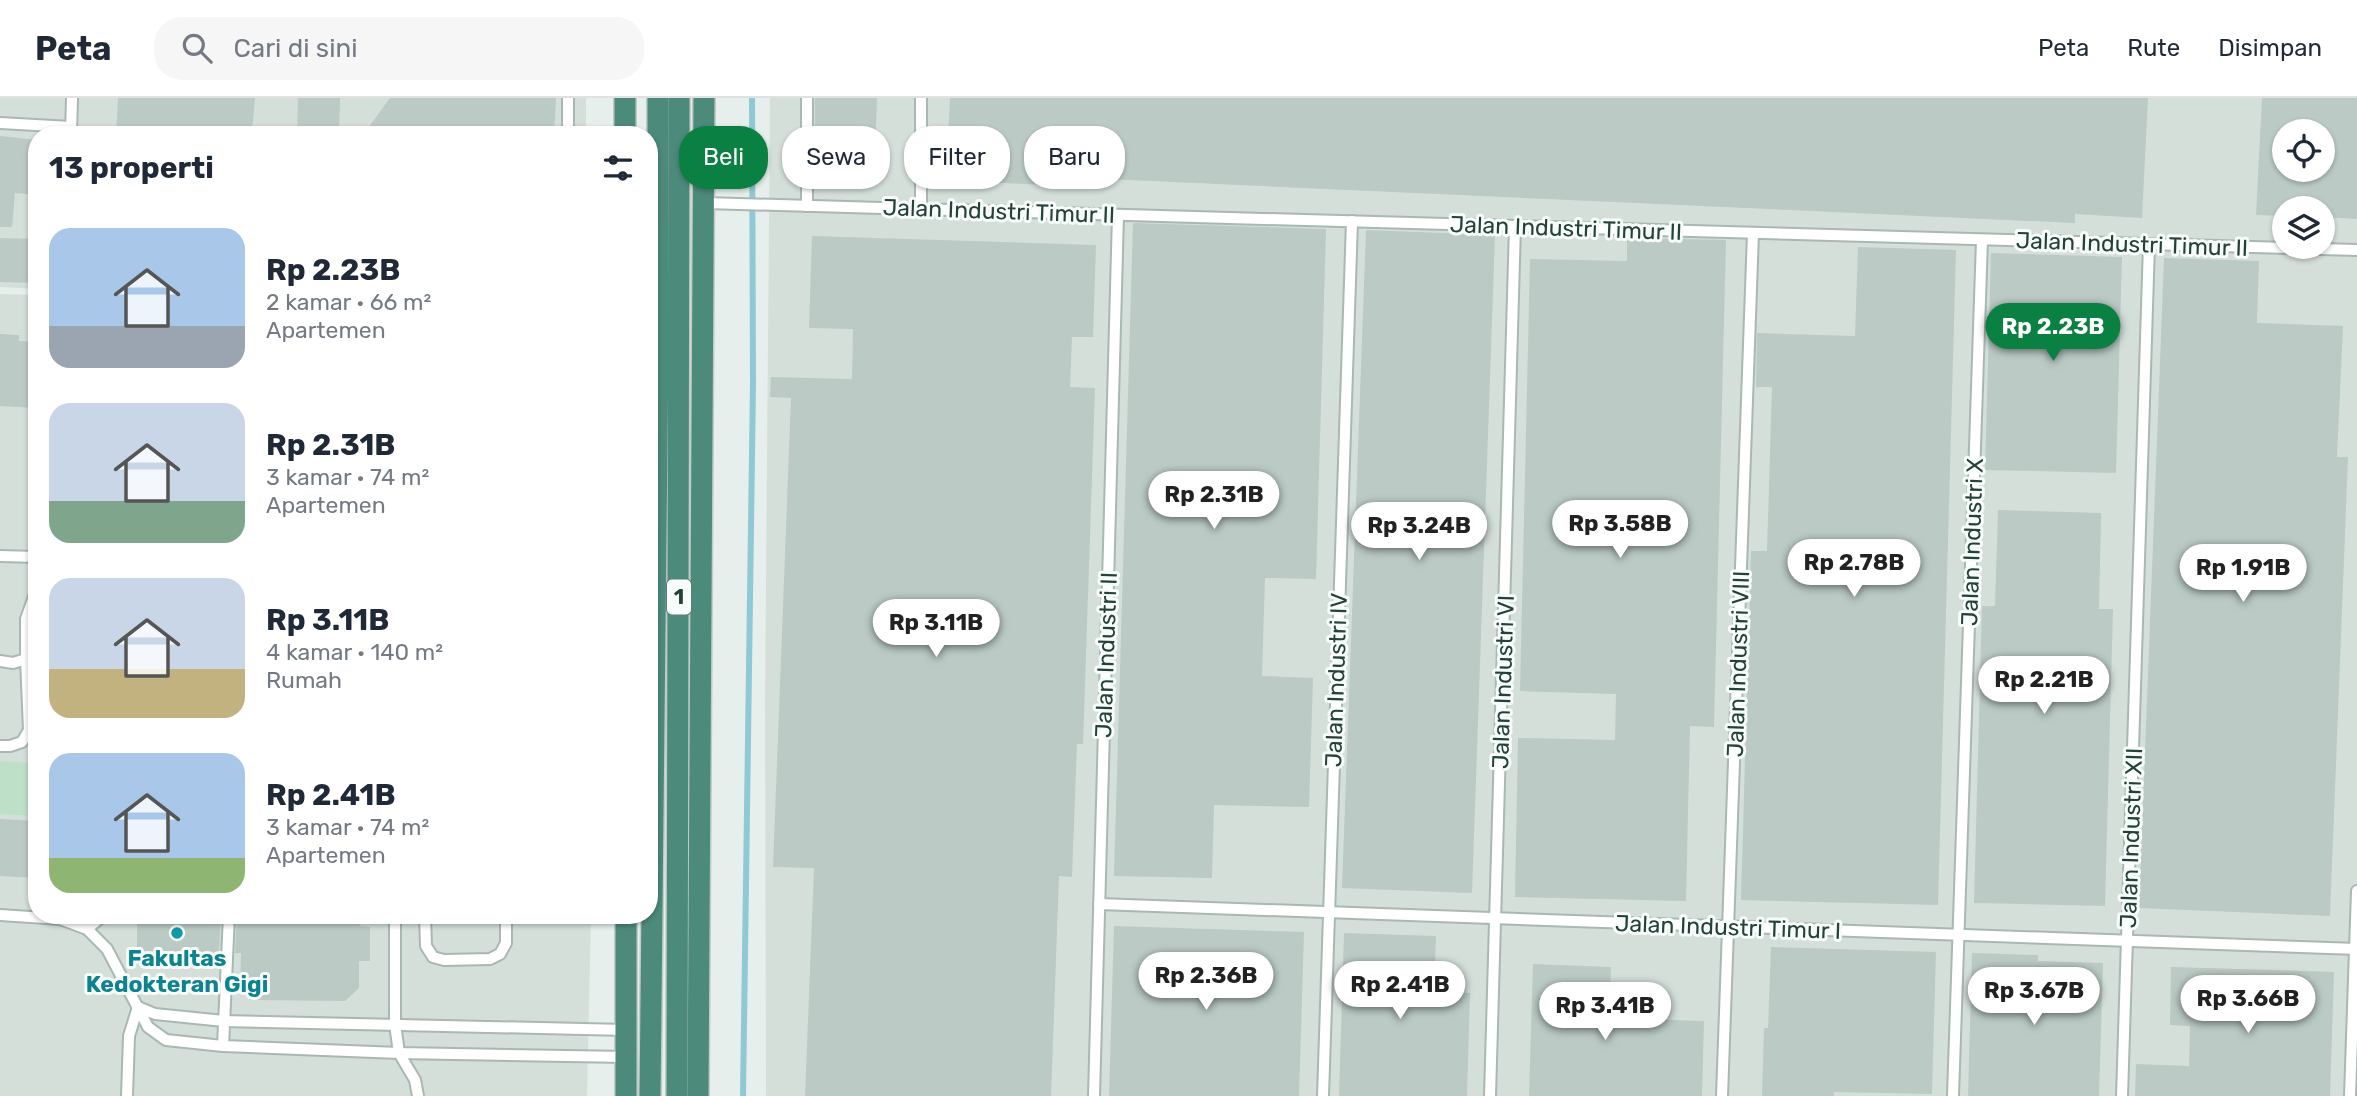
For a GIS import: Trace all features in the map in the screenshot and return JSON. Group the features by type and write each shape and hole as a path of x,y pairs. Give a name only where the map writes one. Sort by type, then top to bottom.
{"highway":[{"path":"625,98 625,126"},
{"name":"1","path":"657,126 658,98"},
{"name":"1","path":"677,1096 679,98"},
{"path":"698,1096 699,754 712,203 704,98"},
{"path":"658,350 680,350"},
{"path":"626,924 626,1096"},
{"name":"1","path":"650,1096 651,924"},
{"path":"626,1030 678,1027"},
{"path":"627,1057 678,1055"}],"lane":[{"path":"71,126 72,98"},
{"path":"568,98 568,126"},
{"path":"807,98 807,206"},
{"path":"921,98 921,209"},
{"path":"0,122 32,126"},
{"name":"Jalan Industri Timur II","path":"712,203 2357,250"},
{"name":"Jalan Industri II","path":"1094,1096 1118,215"},
{"name":"Jalan Industri IV","path":"1323,1096 1352,221"},
{"name":"Jalan Industri VI","path":"1490,1096 1515,226"},
{"name":"Jalan Industri VIII","path":"1722,1096 1752,233"},
{"name":"Jalan Industri X","path":"1953,1096 1982,240"},
{"name":"Jalan Industri XII","path":"2122,1096 2149,244"},
{"path":"0,555 28,557"},
{"path":"28,613 28,706"},
{"path":"0,661 13,663 26,659"},
{"path":"0,746 22,742 28,732"},
{"path":"2350,1096 2357,891"},
{"name":"Jalan Industri Timur I","path":"1099,904 2356,949"},
{"path":"0,915 28,917"},
{"path":"74,924 87,929 107,949 148,1027 166,1040 223,1046 399,1053 627,1057"},
{"path":"87,929 93,924"},
{"path":"223,1046 229,924"},
{"path":"395,924 395,1024 399,1053 415,1080 418,1096"},
{"path":"425,924 426,946 433,957 456,960 490,959 500,954 506,943 506,924"},
{"path":"138,1007 155,1014 224,1021 626,1030"},
{"path":"127,1096 129,1036 138,1007"}],"shaded area":[{"path":"0,98 586,98 586,126 28,126 28,289 0,287"},
{"path":"770,98 2357,98 2357,1096 766,1096 765,704"},
{"path":"0,294 28,295 28,924 591,924 587,1096 0,1096"}],"green space":[{"path":"0,761 28,763 28,816 0,814"}],"building":[{"path":"118,98 255,98 252,126 116,126"},
{"path":"298,98 340,98 339,126 297,126"},
{"path":"390,98 556,98 554,126 370,126"},
{"path":"815,98 877,98 876,126 815,126"},
{"path":"950,98 2148,98 2142,218 2075,214 2075,223 1125,180 1125,126 1024,126 1024,184 1010,183 1010,126 949,126"},
{"path":"2262,98 2357,98 2357,219 2335,218 2335,196 2272,196 2272,216 2256,215"},
{"path":"0,136 28,139 28,194 15,193 12,227 0,227"},
{"path":"1133,223 1326,229 1316,579 1265,578 1262,676 1313,678 1309,807 1214,805 1212,878 1114,876"},
{"path":"1366,230 1495,235 1472,893 1342,888"},
{"path":"812,236 1096,245 1093,337 1072,337 1070,387 1095,388 1083,744 1077,744 1072,877 1059,876 1051,1096 805,1096 814,868 773,867 791,398 770,397 771,377 852,379 853,329 809,328"},
{"path":"0,238 28,239 28,283 0,282"},
{"path":"1627,238 1726,240 1714,727 1690,726 1686,901 1515,897 1518,738 1615,740 1616,694 1520,691 1530,259 1627,261"},
{"path":"1858,247 1956,250 1938,905 1741,900 1751,551 1767,551 1772,387 1756,387 1757,333 1855,336"},
{"path":"1991,253 2122,257 2116,473 1985,470"},
{"path":"2164,258 2259,261 2257,323 2343,326 2337,457 2348,457 2330,916 2139,908"},
{"path":"0,334 19,335 19,341 28,342 28,408 0,406"},
{"path":"1998,510 2101,513 2099,609 2113,609 2105,906 1974,903 1982,606 1995,606"},
{"path":"0,819 28,821 28,878 0,876"},
{"name":"Fakultas Kedokteran Gigi","path":"137,924 221,924 219,953 137,951"},
{"path":"237,924 360,924 370,927 370,961 359,961 359,988 345,1001 250,1000 240,987 241,953 235,953"},
{"path":"1114,926 1304,932 1299,1096 1109,1096"},
{"path":"1344,933 1436,936 1434,992 1470,993 1467,1096 1339,1096"},
{"path":"1771,947 1936,952 1932,1094 1834,1092 1834,1096 1762,1096 1764,1028 1768,1028"},
{"path":"1972,953 2038,955 2038,961 2103,963 2099,1096 1968,1096"},
{"path":"1533,964 1611,967 1609,1018 1704,1021 1702,1096 1529,1096"},
{"path":"2171,967 2334,972 2330,1096 2135,1096 2136,1064 2189,1066 2190,1026 2170,1025"}],"waterway":[{"path":"743,1096 753,383 752,98"}],"place":[{"name":"Fakultas Kedokteran Gigi","path":"177,933"}]}
